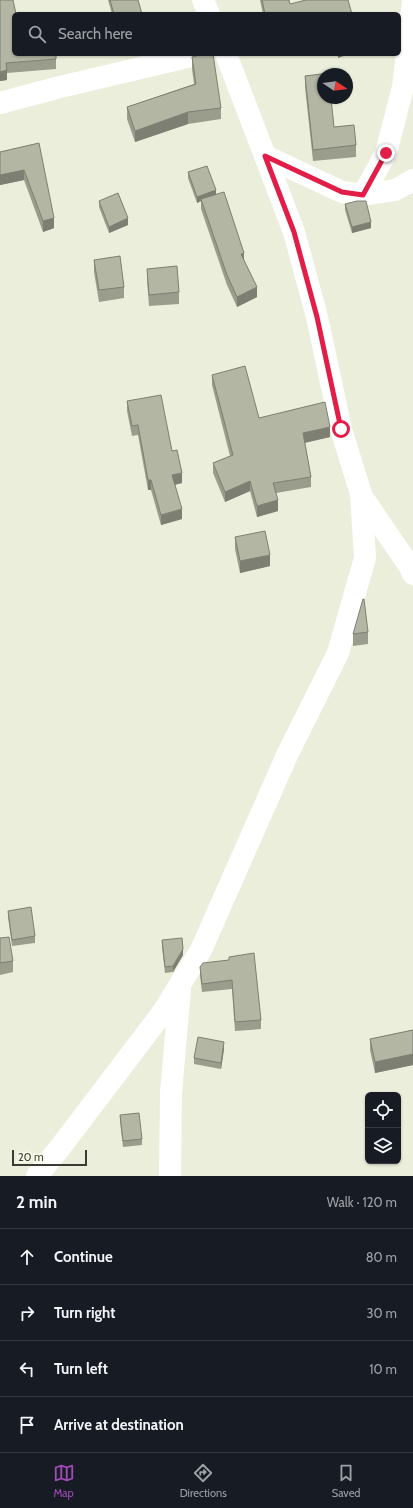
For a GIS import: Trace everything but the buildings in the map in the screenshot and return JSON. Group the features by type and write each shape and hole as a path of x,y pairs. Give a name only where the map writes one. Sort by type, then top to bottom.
{"street":[{"path":"203,0 208,12"},
{"path":"363,195 386,153 403,87 413,2"},
{"path":"0,104 60,87 192,56"},
{"path":"37,1176 163,1012 201,950 288,753 338,653 365,558 361,494 341,429 317,317 294,232 227,56"},
{"path":"265,156 342,192 363,195 395,190 413,180"},
{"path":"361,494 410,567 413,574"},
{"path":"170,1176 171,1093 180,984"}],"route":[{"path":"341,429 317,317 294,232 265,156 342,192 363,195 386,153"}]}
